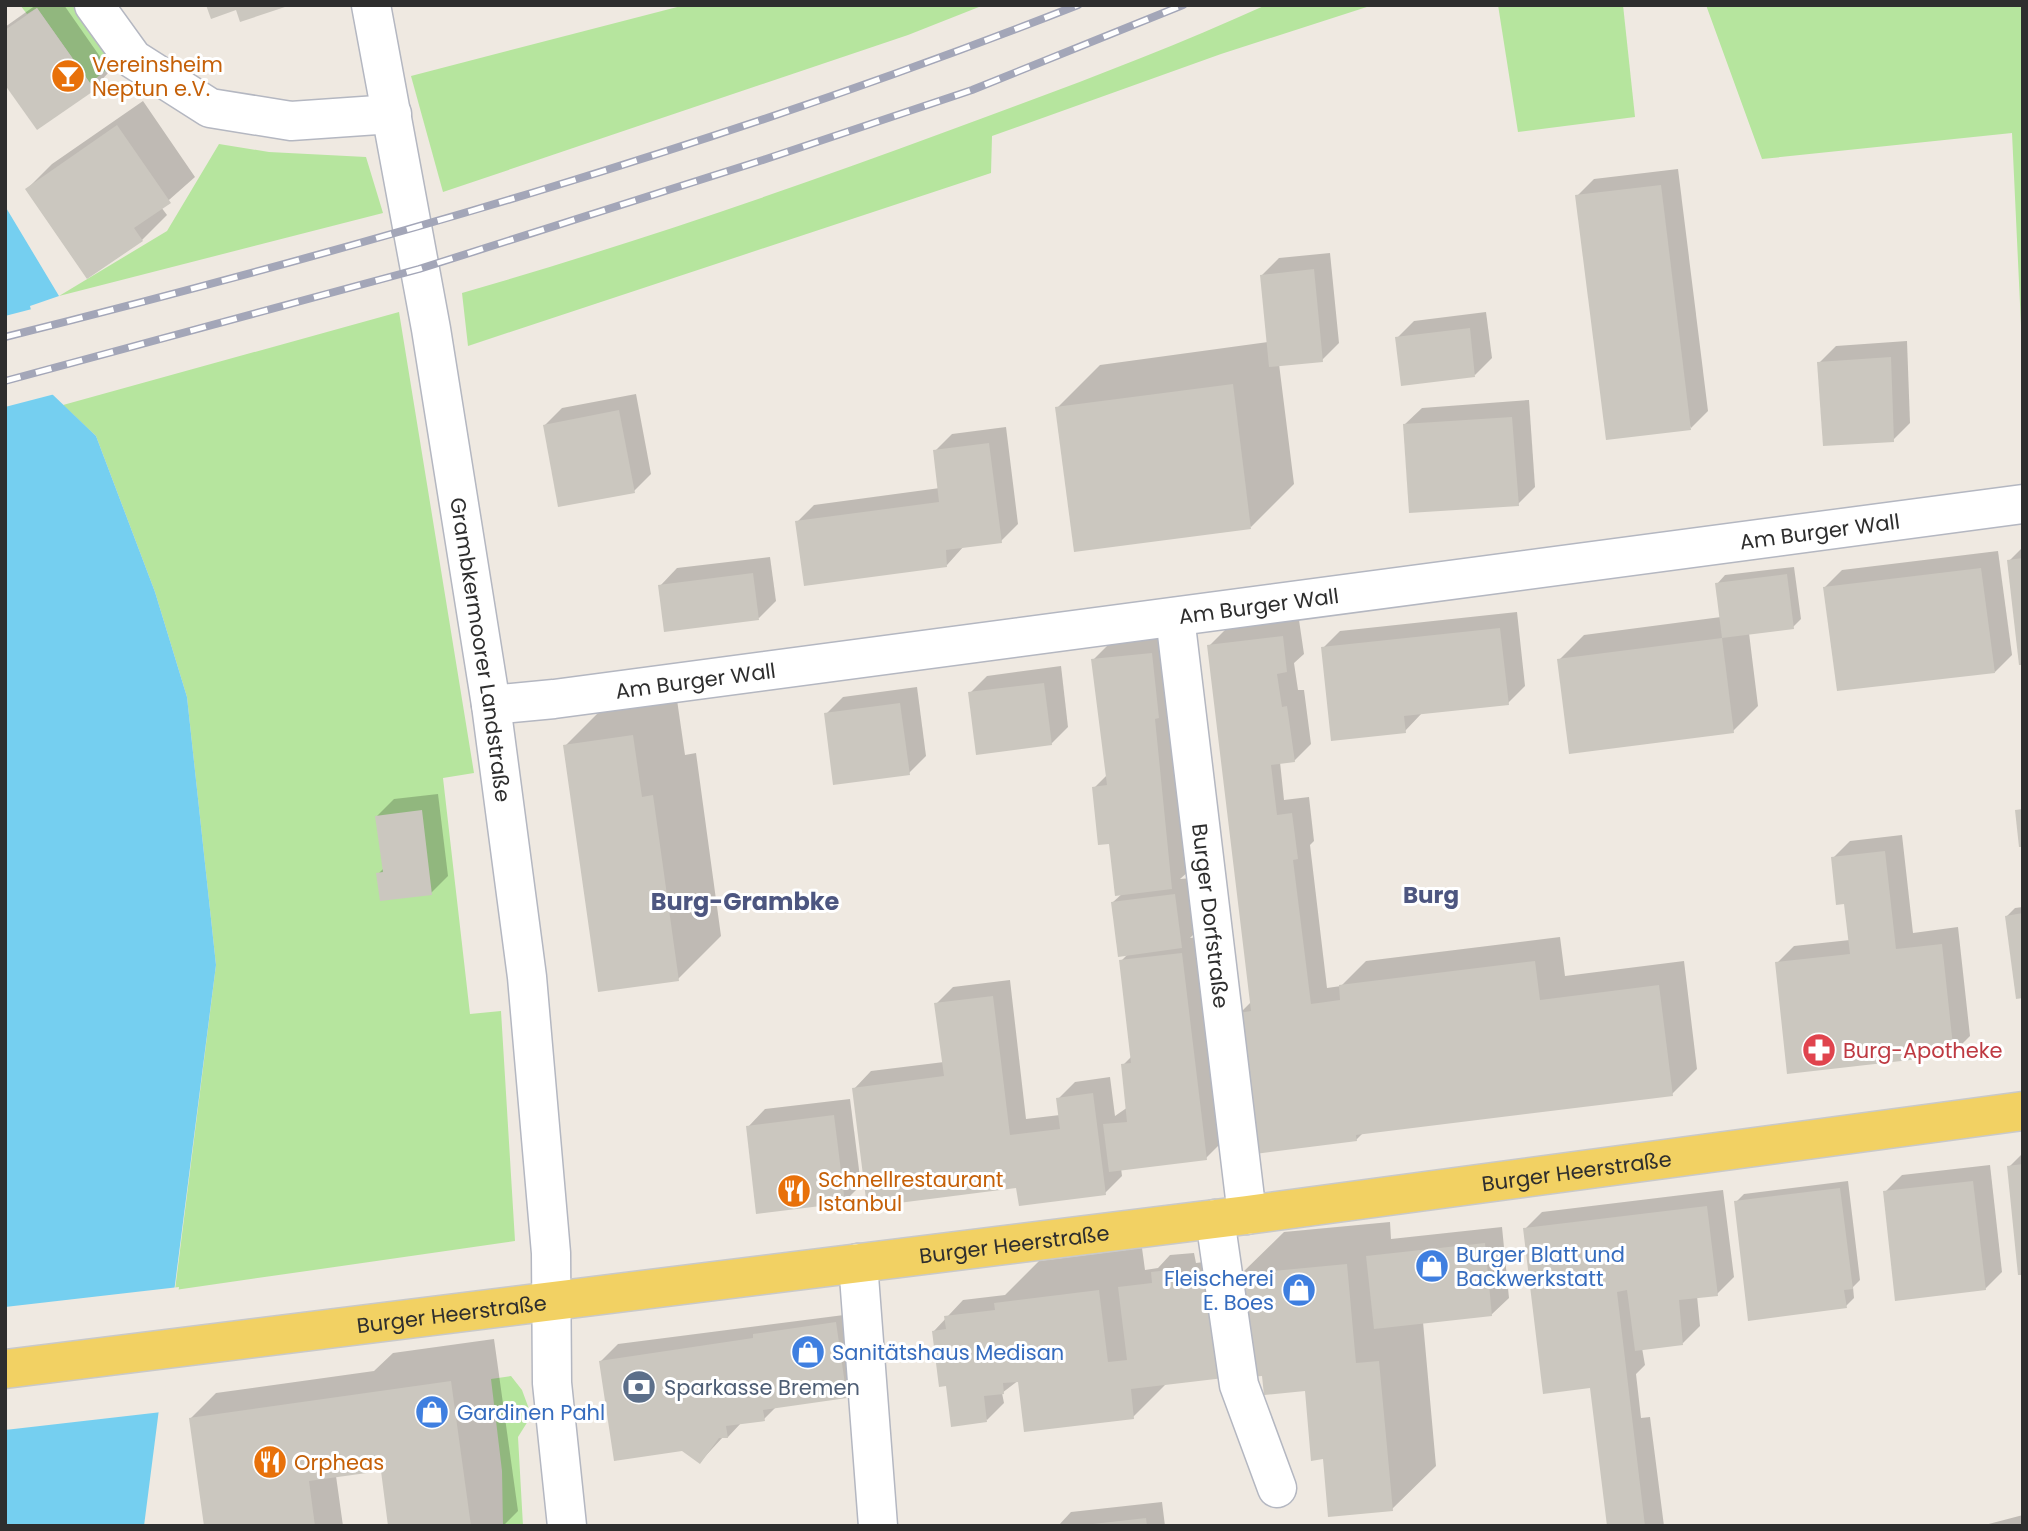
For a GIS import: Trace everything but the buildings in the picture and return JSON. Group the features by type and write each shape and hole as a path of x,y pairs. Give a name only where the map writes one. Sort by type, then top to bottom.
{"main road":[{"name":"Burger Heerstraße","path":"5,1369 1231,1217 2023,1111"}],"street":[{"path":"94,5 133,59 210,108 291,121 392,114"},
{"name":"Grambkermoorer Landstraße","path":"371,5 432,329 491,705 527,977 551,1253 552,1383 567,1526"},
{"name":"Am Burger Wall","path":"491,705 568,698 2023,504"},
{"name":"Burger Dorfstraße","path":"1175,617 1231,1217 1239,1385 1277,1488"},
{"path":"858,1263 878,1526"}],"green space":[{"path":"20,5 72,5 115,63 90,83 37,8 27,14"},
{"path":"685,5 984,5 908,35 443,192 411,76"},
{"path":"1266,5 1373,5 1221,54 992,136 991,173 468,346 462,293 645,237 825,175 1107,72"},
{"path":"1498,5 1623,5 1635,117 1518,132"},
{"path":"1706,5 2023,5 2023,368 2012,133 1762,159"},
{"path":"219,144 269,152 366,157 383,213 59,296 167,231"},
{"path":"399,312 474,773 443,778 470,1014 501,1011 515,1241 175,1290 216,965 187,697 155,592 96,436 63,405"},
{"path":"511,1376 522,1390 529,1409 528,1421 518,1437 523,1526 503,1526 502,1471 491,1379"}],"water":[{"path":"5,206 59,296 30,306 52,394 96,436 155,592 187,697 216,965 144,1526 5,1526"}],"pier":[{"path":"32,309 55,394 5,407 5,316"},
{"path":"179,1287 162,1412 5,1430 5,1307"}],"railway":[{"path":"5,337 277,266 547,188 815,102 1078,5"},
{"path":"5,381 419,269 766,159 972,90 1183,5"}],"place":[{"name":"Vereinsheim Neptun e.V.","path":"68,76"},
{"name":"Burg-Apotheke","path":"1819,1050"},
{"name":"Schnellrestaurant Istanbul","path":"794,1191"},
{"name":"Burger Blatt und Backwerkstatt","path":"1432,1266"},
{"name":"Fleischerei E. Boes","path":"1299,1290"},
{"name":"Sanitätshaus Medisan","path":"808,1352"},
{"name":"Sparkasse Bremen","path":"639,1387"},
{"name":"Gardinen Pahl","path":"432,1412"},
{"name":"Orpheas","path":"270,1462"}],"district":[{"name":"Burg","path":"1431,895"},
{"name":"Burg-Grambke","path":"745,901"}]}
